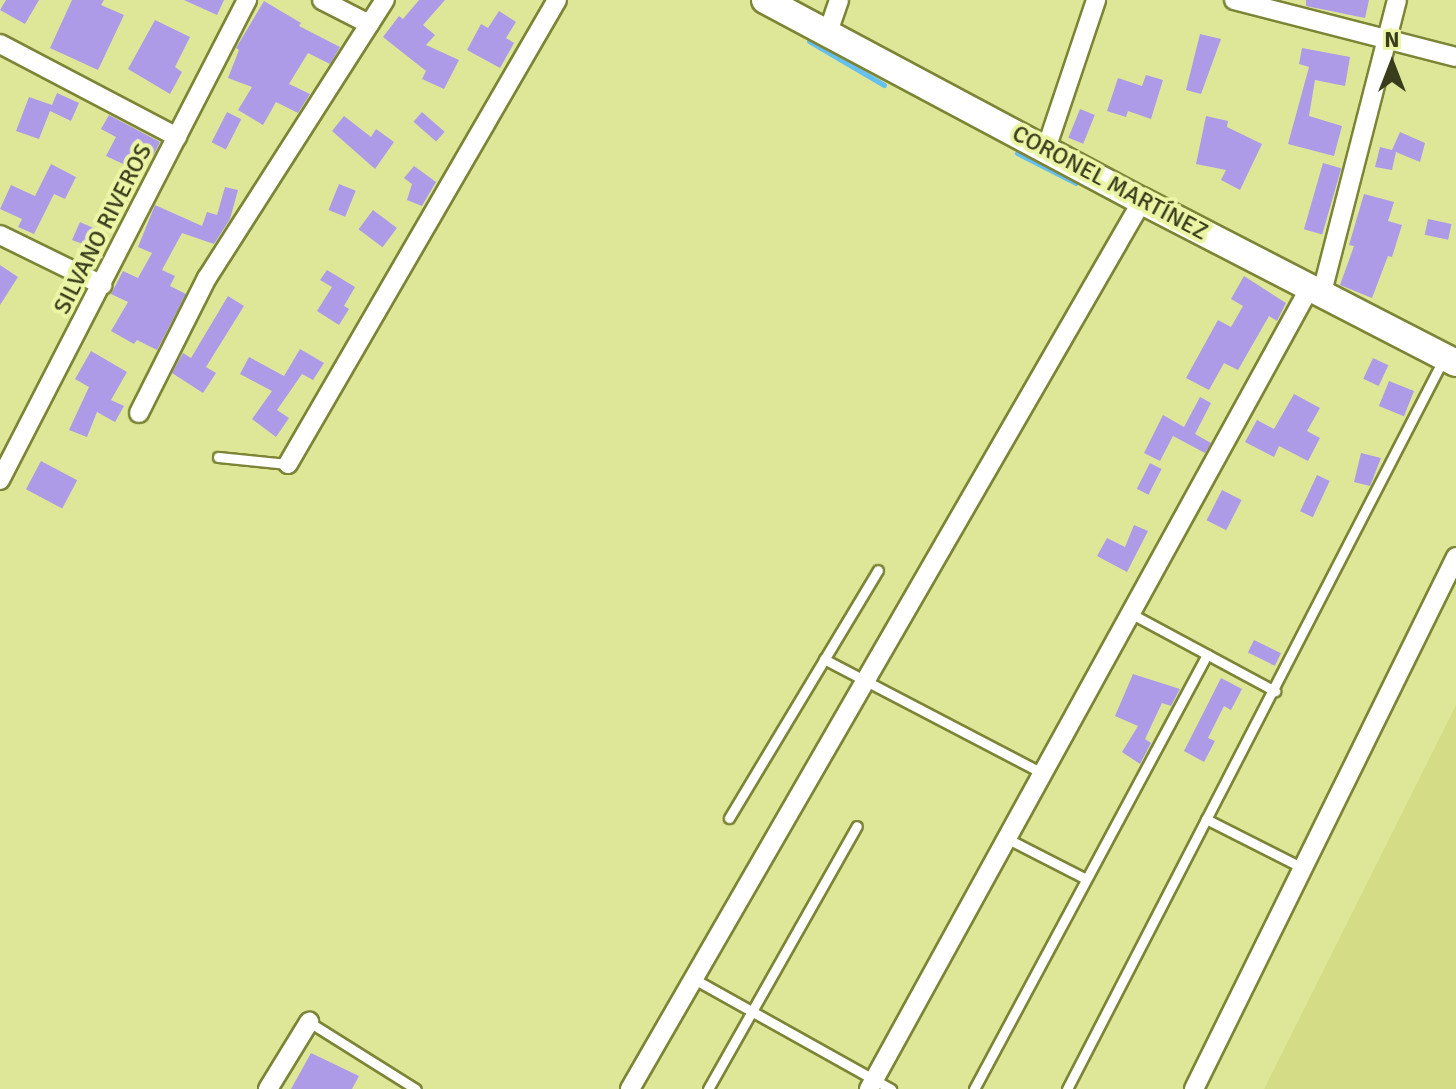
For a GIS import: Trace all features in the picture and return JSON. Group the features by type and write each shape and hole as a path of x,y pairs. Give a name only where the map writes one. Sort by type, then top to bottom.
{"main road":[{"name":"CORONEL MARTÍNEZ","path":"765,0 1142,201 1450,360"}],"street":[{"name":"SILVANO RIVEROS","path":"0,480 247,0"},
{"path":"322,0 369,24"},
{"path":"139,413 207,278 385,0"},
{"path":"288,464 557,0"},
{"path":"827,35 839,0"},
{"path":"1046,149 1096,0"},
{"path":"1234,0 1456,57"},
{"path":"871,1084 1130,613 1316,290 1397,0"},
{"path":"0,44 177,137"},
{"path":"630,1089 1142,201"},
{"path":"0,235 102,285"},
{"path":"0,437 18,445"},
{"path":"1194,1089 1456,557"},
{"path":"268,1089 309,1022"}],"lane":[{"path":"1067,1089 1206,819 1450,360"},
{"path":"218,457 288,464"},
{"path":"729,818 878,570"},
{"path":"1130,613 1275,691"},
{"path":"974,1089 1207,655"},
{"path":"824,659 1042,773"},
{"path":"1206,819 1303,868"},
{"path":"708,1089 857,826"},
{"path":"1006,838 1086,879"},
{"path":"694,979 871,1084 891,1089"},
{"path":"309,1022 416,1089"}],"shaded area":[{"path":"1456,705 1456,1089 1264,1089"}],"building":[{"path":"6,0 39,0 25,24 0,10"},
{"path":"72,0 104,0 101,5 124,15 98,70 50,48"},
{"path":"184,0 224,0 217,15"},
{"path":"419,0 445,0 423,25 435,35 426,45 459,60 444,89 422,79 426,71 383,37 399,16 403,19"},
{"path":"1306,0 1369,0 1365,18 1306,6"},
{"path":"264,1 301,23 299,26 340,47 330,64 308,53 289,84 310,94 298,113 276,102 263,125 238,110 252,87 228,78 239,50 236,48"},
{"path":"499,11 516,22 506,38 514,43 500,68 467,50 481,24 488,28"},
{"path":"155,20 190,37 175,67 182,72 170,94 128,69"},
{"path":"1200,34 1221,39 1201,94 1186,90"},
{"path":"1302,48 1350,57 1345,86 1315,80 1309,116 1342,126 1334,156 1288,144 1309,67 1299,64"},
{"path":"1146,75 1163,80 1151,119 1128,111 1126,117 1107,111 1118,78 1142,86"},
{"path":"57,93 79,103 71,121 50,111 39,139 16,131 29,97 52,105"},
{"path":"1080,109 1095,115 1083,144 1068,138"},
{"path":"227,112 241,119 226,150 212,142"},
{"path":"422,112 445,132 436,141 413,122"},
{"path":"109,115 160,142 153,156 145,152 136,170 106,156 116,137 101,129"},
{"path":"344,116 371,137 376,129 394,142 375,169 332,131"},
{"path":"1206,116 1228,121 1227,127 1262,144 1240,190 1221,180 1226,170 1196,164"},
{"path":"1400,132 1425,143 1420,162 1396,152 1392,170 1375,167 1380,147 1392,150"},
{"path":"1323,163 1341,168 1322,235 1304,229"},
{"path":"51,164 76,177 65,199 54,194 34,234 18,227 22,219 0,209 11,185 35,196"},
{"path":"414,166 436,182 422,206 407,200 412,184 404,178"},
{"path":"339,184 356,191 345,217 329,210"},
{"path":"225,187 238,190 230,219 214,244 182,233 162,270 175,276 170,286 186,294 157,350 137,340 134,344 111,331 128,302 111,294 123,271 138,278 152,253 138,247 155,205 202,226 207,212 217,215"},
{"path":"1364,194 1394,202 1388,221 1402,225 1392,257 1388,256 1372,298 1340,285 1354,246 1349,245"},
{"path":"373,210 397,228 383,247 359,229"},
{"path":"1428,219 1451,224 1448,240 1425,235"},
{"path":"80,222 102,232 92,254 98,257 93,267 76,259 83,244 72,240"},
{"path":"0,265 18,277 0,305"},
{"path":"327,270 355,287 344,306 349,309 339,325 317,311 332,287 320,280"},
{"path":"1244,276 1286,303 1277,321 1269,316 1238,370 1224,363 1209,390 1186,378 1218,320 1231,327 1243,306 1231,299"},
{"path":"228,296 244,306 206,367 216,373 203,393 172,373 183,353 191,358"},
{"path":"300,349 324,363 313,380 302,374 277,410 289,418 276,437 252,419 272,391 240,374 249,357 284,376"},
{"path":"91,351 127,372 111,400 124,406 115,422 97,412 87,437 69,430 89,387 75,379"},
{"path":"1373,358 1388,365 1379,386 1363,379"},
{"path":"1389,381 1414,391 1404,416 1379,406"},
{"path":"1294,394 1320,408 1307,431 1320,438 1308,461 1279,446 1274,457 1245,442 1257,420 1274,429"},
{"path":"1200,397 1211,403 1195,434 1211,443 1205,453 1173,436 1160,461 1144,453 1163,415 1184,427"},
{"path":"1361,453 1381,458 1370,486 1354,482"},
{"path":"41,461 77,480 62,509 26,489"},
{"path":"1150,463 1162,469 1148,495 1137,489"},
{"path":"1317,475 1330,481 1313,517 1300,511"},
{"path":"1222,490 1242,500 1226,530 1207,520"},
{"path":"1134,525 1148,531 1127,572 1097,556 1107,538 1125,547"},
{"path":"1254,640 1281,653 1275,666 1248,653"},
{"path":"1133,674 1180,689 1171,706 1162,703 1145,739 1151,743 1140,764 1122,752 1138,726 1115,716"},
{"path":"1221,678 1242,689 1231,710 1224,706 1208,738 1215,741 1204,762 1184,751"},
{"path":"311,1053 359,1076 352,1089 291,1089"}],"waterway":[{"path":"809,41 884,85"},
{"path":"1017,153 1076,183"}]}
